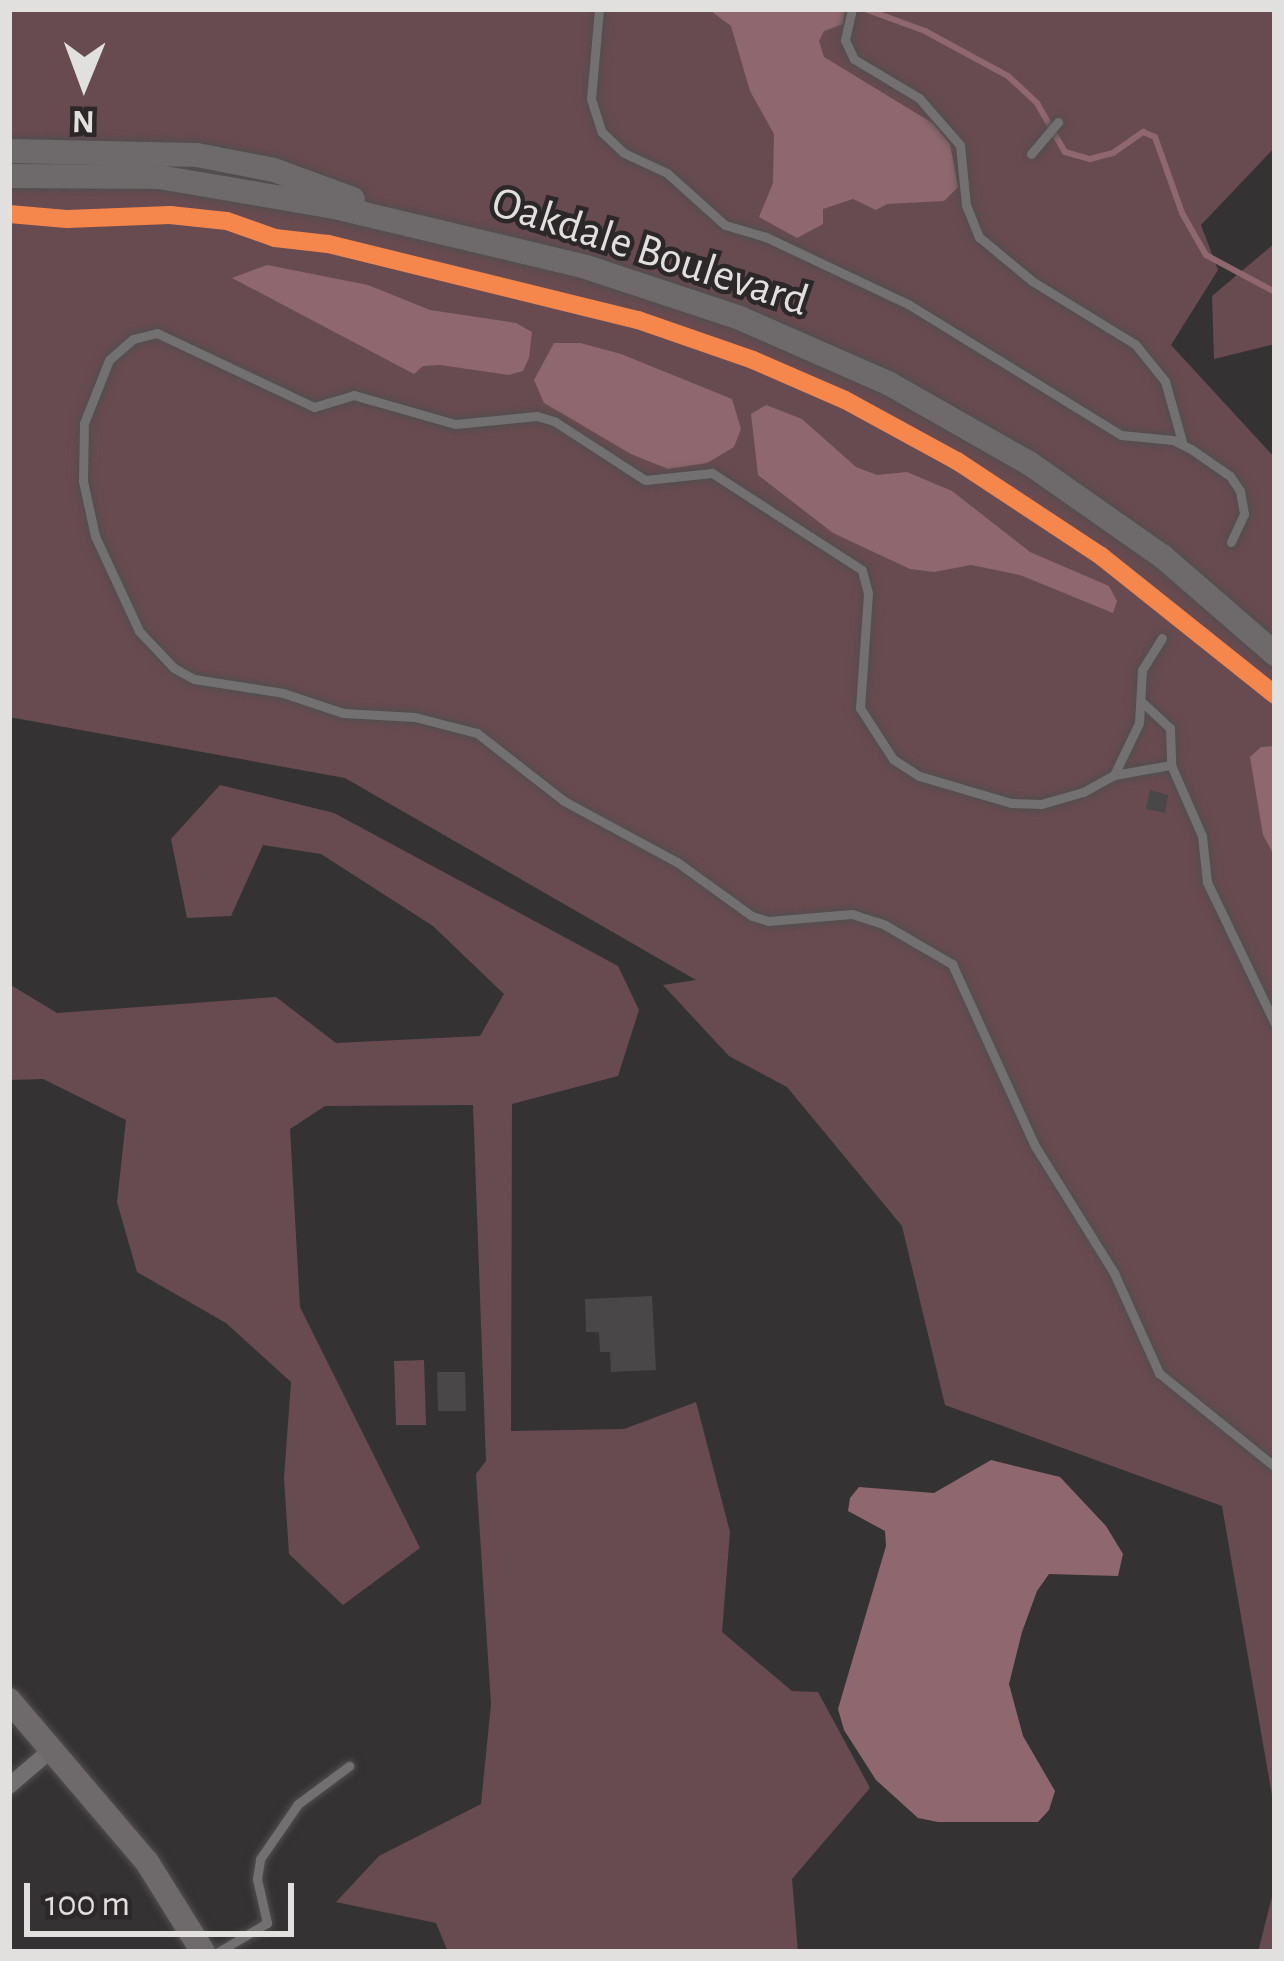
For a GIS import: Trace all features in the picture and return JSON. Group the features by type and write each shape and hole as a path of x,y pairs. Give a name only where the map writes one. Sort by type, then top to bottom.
{"main road":[{"name":"Oakdale Boulevard","path":"9,152 155,152 236,162 274,170 411,223"},
{"name":"Oakdale Boulevard","path":"9,176 159,177 411,223 689,299 888,383 1074,492 1162,556 1275,654"},
{"path":"9,1700 147,1862 203,1952"}],"street":[{"path":"9,1786 52,1749"}],"lane":[{"path":"599,9 590,99 602,132 625,153 667,173 725,225 766,238 908,304 1121,435 1184,445 1230,476 1240,491 1244,514 1231,542"},
{"path":"852,9 845,40 854,59 919,98 960,145 966,205 979,237 1032,281 1135,344 1166,380 1184,445"},
{"path":"1031,154 1058,122"},
{"path":"1171,765 1114,775 1083,792 1025,806 904,769 874,736 860,708 868,592 862,570 712,473 645,480 554,421 537,416 455,424 354,395 314,406 157,333 133,339 109,360 88,405 81,461 95,536 139,631 174,668 194,679 283,693 344,713 415,717 478,733 564,801 677,862 752,916 768,921 852,914 885,925 952,964 1035,1146 1114,1273 1159,1373 1275,1467"},
{"path":"1114,775 1133,741 1143,703 1142,670 1162,638"},
{"path":"1143,703 1170,728 1171,765 1202,836 1207,882 1275,1024"},
{"path":"218,1952 268,1923 257,1880 260,1859 298,1804 349,1766"}],"shaded area":[{"path":"9,9 1275,9 1275,147 1201,225 1218,270 1171,345 1275,458 1275,1813 1222,1506 945,1405 902,1226 787,1087 729,1056 663,985 696,980 345,778 9,717"},
{"path":"708,9 845,11 843,24 824,31 819,41 824,57 934,124 950,144 958,187 944,201 887,204 876,210 853,199 823,209 823,224 797,238 759,217 773,183 774,134 750,91 731,26"},
{"path":"1275,243 1275,344 1214,359 1212,296"},
{"path":"267,265 368,285 430,310 516,323 532,332 529,358 523,371 509,375 440,365 423,366 414,374 232,278"},
{"path":"554,343 580,343 621,354 732,399 741,429 734,447 707,463 668,469 631,454 544,403 534,380"},
{"path":"766,405 802,419 856,467 877,475 907,472 952,491 1030,552 1109,586 1117,601 1113,613 1020,575 971,565 934,572 910,569 833,533 758,475 751,414"},
{"path":"1275,746 1275,857 1263,835 1250,757 1261,747"},
{"path":"220,785 334,813 618,966 639,1010 618,1076 512,1104 511,1431 624,1429 696,1402 730,1532 722,1632 792,1691 818,1692 870,1788 792,1879 798,1952 448,1952 436,1923 336,1902 379,1856 481,1804 491,1704 476,1474 486,1461 473,1105 325,1106 290,1129 300,1307 420,1548 343,1605 289,1554 284,1478 291,1382 226,1323 137,1272 117,1202 126,1120 43,1079 9,1080 9,984 57,1013 276,997 336,1043 480,1036 504,994 433,926 321,854 263,845 231,916 187,918 171,839"},
{"path":"424,1360 426,1425 396,1425 394,1361"},
{"path":"991,1460 1060,1477 1106,1526 1123,1554 1118,1576 1049,1574 1037,1591 1022,1632 1009,1684 1023,1736 1055,1791 1049,1810 1038,1822 938,1822 918,1818 876,1780 844,1730 838,1709 886,1546 885,1531 848,1511 859,1487 934,1493"},
{"path":"1275,1885 1275,1952 1258,1952"}],"building":[{"path":"1150,790 1168,795 1165,813 1146,809"},
{"path":"652,1296 656,1370 611,1372 610,1352 600,1352 599,1332 586,1332 585,1299"},
{"path":"437,1372 465,1372 466,1411 438,1411"}],"waterway":[{"path":"865,9 925,31 1008,76 1037,103 1065,152 1090,159 1113,153 1143,132 1155,137 1182,213 1206,255 1275,292"}],"cycle path":[{"path":"9,214 67,219 170,215 227,221 275,238 328,244 638,320 753,360 845,400 957,461 1101,556 1275,695"}]}
